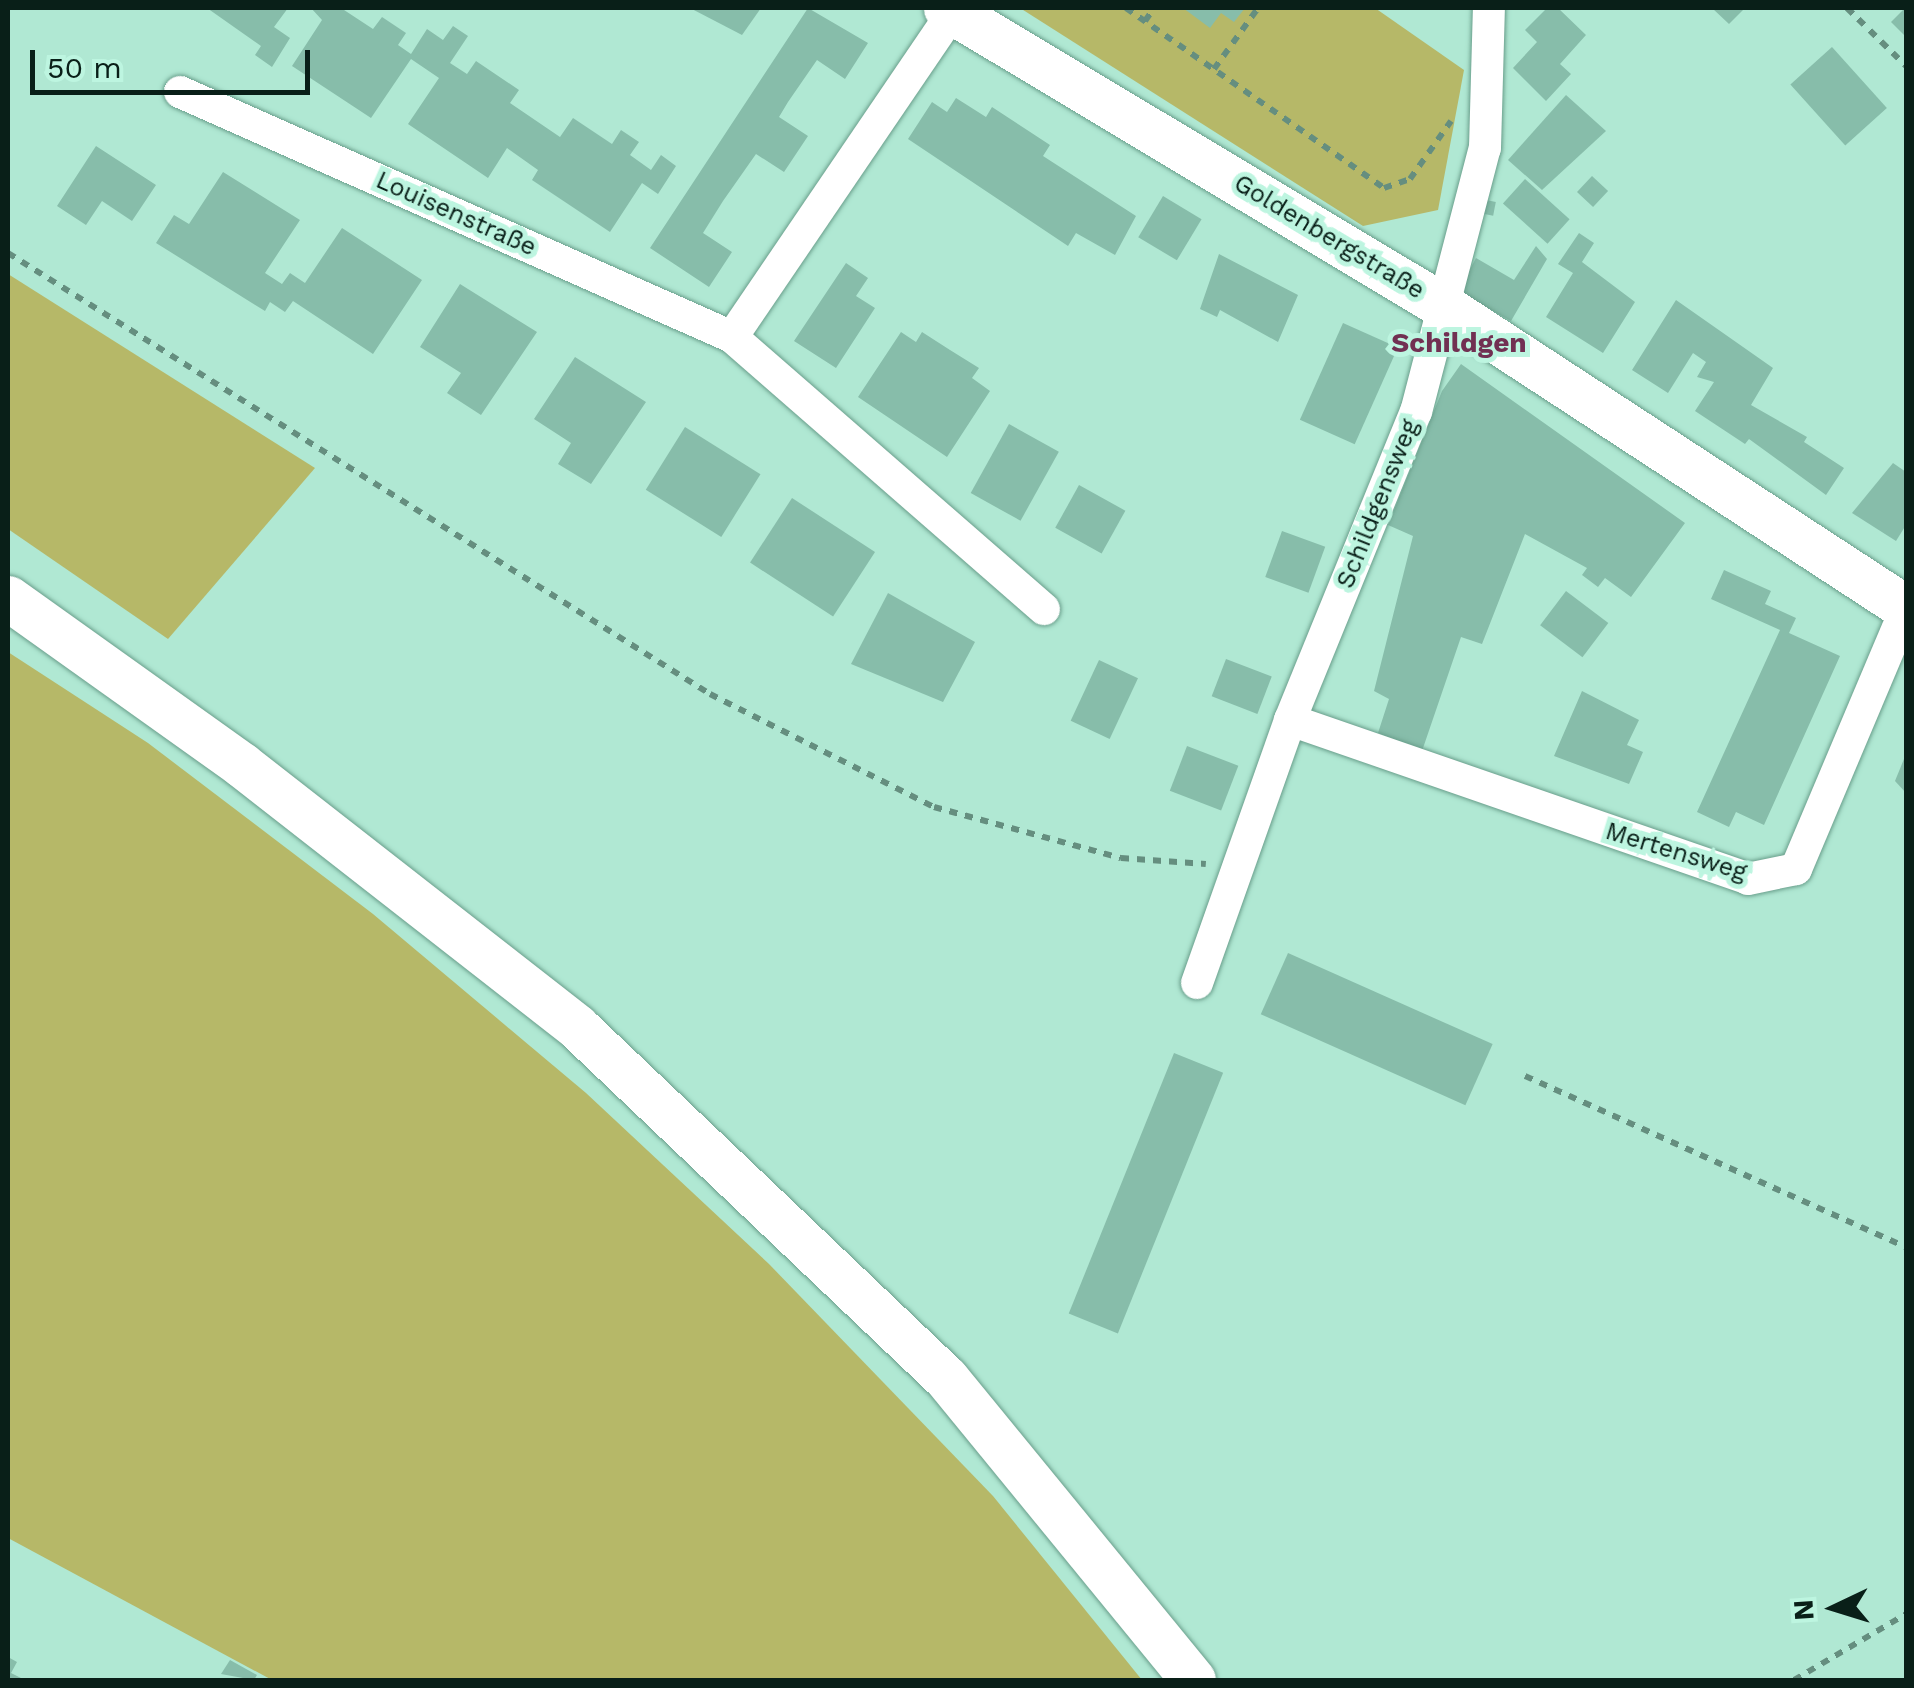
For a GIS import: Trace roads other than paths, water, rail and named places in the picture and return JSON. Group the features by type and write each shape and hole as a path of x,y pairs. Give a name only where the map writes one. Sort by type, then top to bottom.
{"main road":[{"name":"Goldenbergstraße","path":"949,10 1446,307 1906,608"},
{"path":"8,598 242,764 577,1028 946,1378 1193,1680"}],"street":[{"name":"Schildgensweg","path":"1197,983 1234,866 1416,412 1485,148 1490,8"},
{"path":"732,337 949,10"},
{"name":"Louisenstraße","path":"180,92 732,337 1044,609"},
{"name":"Mertensweg","path":"1290,720 1748,880 1796,868 1906,608"}],"district":[{"name":"Schildgen","path":"1459,343"}]}
